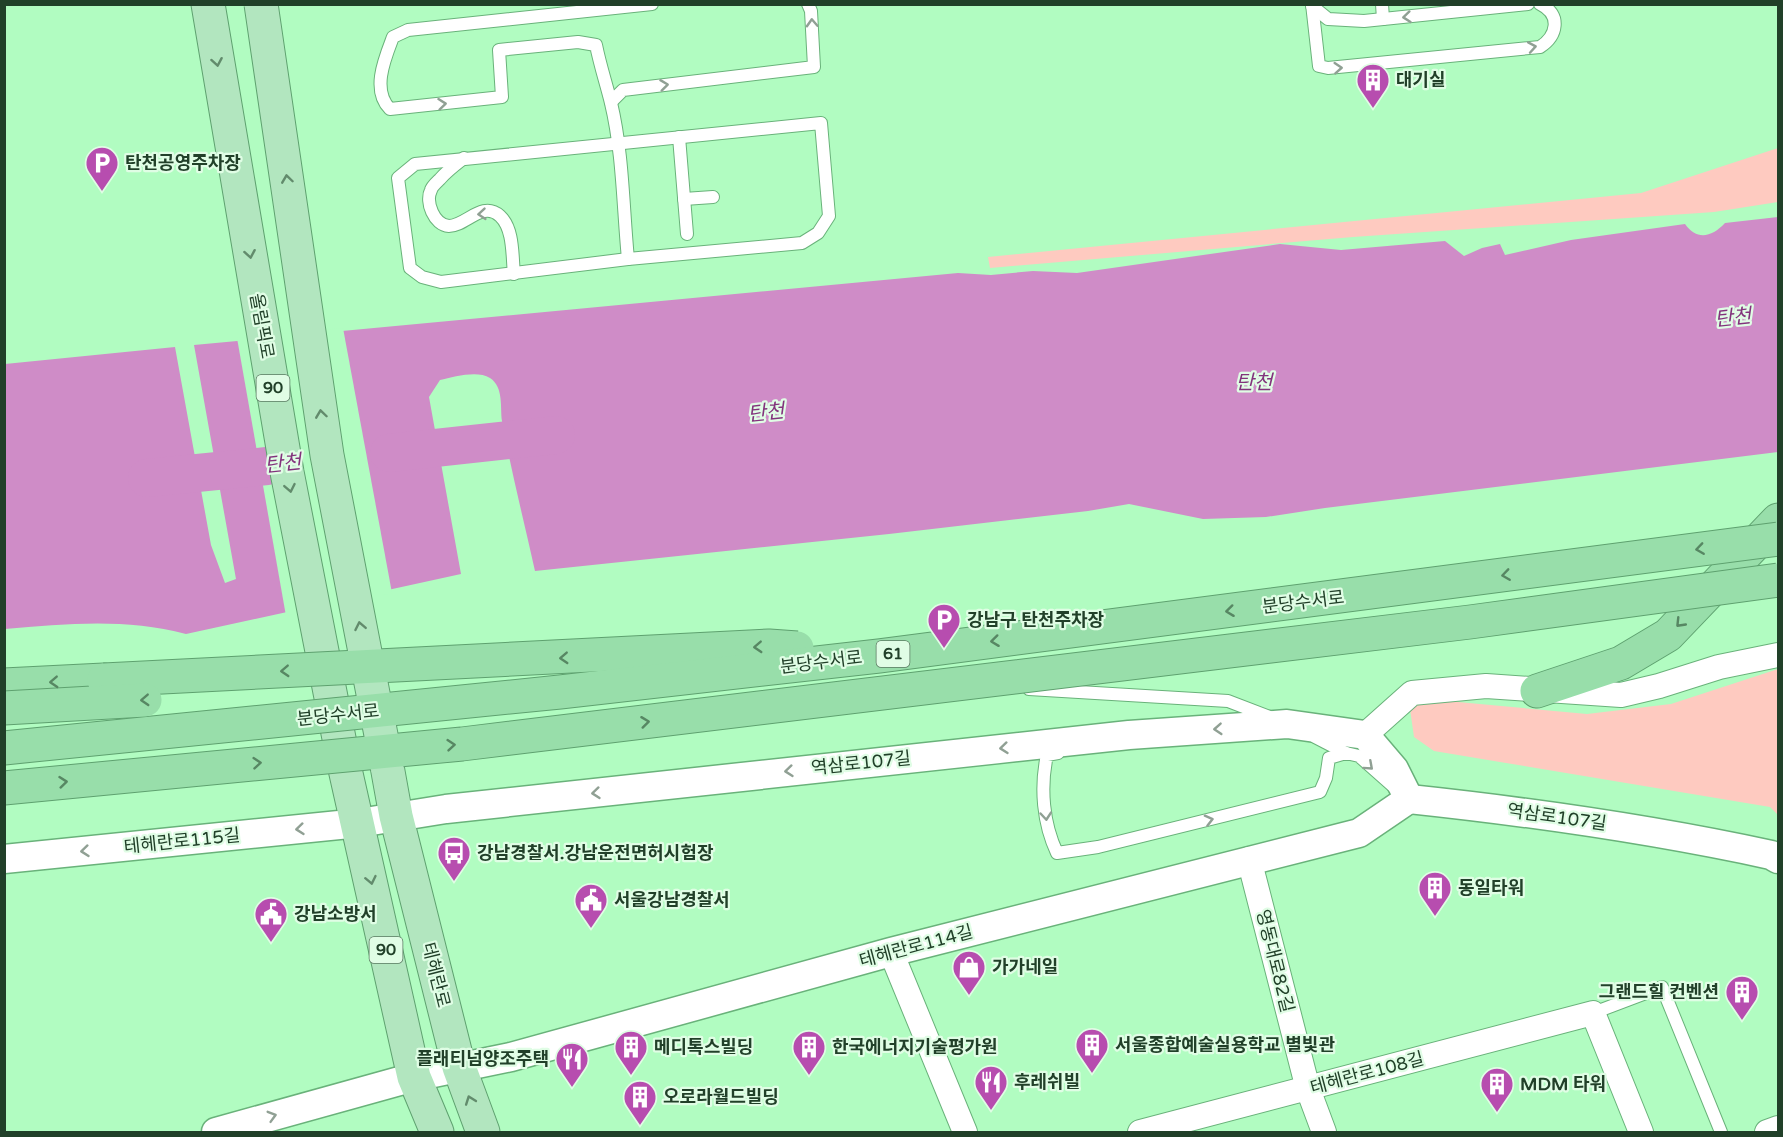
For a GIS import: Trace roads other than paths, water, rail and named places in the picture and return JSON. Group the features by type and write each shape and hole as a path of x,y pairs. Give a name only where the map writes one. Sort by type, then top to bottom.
{"highway":[{"path":"1537,691 1621,663 1668,636 1779,520"},
{"name":"분당수서로","path":"4,748 80,738 560,692 879,656 1779,538"},
{"name":"61","path":"4,788 462,744 1470,622 1779,580"},
{"path":"4,685 769,646 879,656"},
{"path":"4,708 348,690 560,692"}],"main road":[{"name":"올림픽로","path":"208,4 287,472 345,769 358,823"},
{"name":"90","path":"261,4 327,455 396,816"},
{"name":"테헤란로","path":"396,816 459,1067 483,1132"},
{"name":"90","path":"358,823 414,1077 437,1132"}],"street":[{"path":"1410,798 1395,769 1356,744 1412,693 1486,686 1537,691 1621,694 1659,686 1719,667 1779,655"},
{"name":"역삼로107길","path":"358,823 396,816 1104,737 1287,724 1356,744"},
{"name":"역삼로107길","path":"1410,798 1507,809 1672,833 1771,855 1779,859"},
{"name":"테헤란로114길","path":"216,1132 414,1077 523,1054 891,952 1359,832 1410,798"},
{"name":"테헤란로115길","path":"4,859 358,823"},
{"name":"영동대로82길","path":"1249,859 1308,1089 1324,1132"},
{"path":"891,952 965,1132"},
{"path":"1593,1013 1641,1132"},
{"name":"테헤란로108길","path":"1140,1132 1593,1013"},
{"path":"1767,1132 1779,1128"}],"lane":[{"path":"628,260 611,102 603,83 596,45 578,42 499,50 502,97 390,110 386,105 380,80 382,65 393,37 408,30 652,4"},
{"path":"611,102 623,90 814,67 811,10 808,4"},
{"path":"1382,4 1383,19"},
{"path":"1312,5 1328,19 1383,19 1440,9 1528,4"},
{"path":"1312,5 1319,66 1328,68 1540,47 1551,40 1556,27 1554,17 1548,8 1540,4"},
{"path":"821,123 829,216 818,233 802,243 441,282 422,277 410,268 398,178 414,164 617,143 821,123"},
{"path":"679,137 687,234"},
{"path":"466,157 447,171 431,190 429,206 438,221 447,226 458,225 473,214 487,212 499,215 509,230 514,274"},
{"path":"684,199 713,197"},
{"path":"1018,689 1228,701 1287,724"},
{"path":"1104,737 1081,749 1047,755 1043,773 1047,832 1056,853 1098,847 1320,792 1329,758 1356,744"},
{"path":"1593,1013 1662,987 1721,1132"}],"water":[{"name":"탄천","path":"1778,217 1778,452 1266,517 1203,519 1129,504 1088,511 889,534 535,571 513,477 499,392 490,378 465,375 440,380 429,397 461,574 186,634 118,624 73,624 5,629 5,364 175,347 211,545 225,583 236,579 194,345 958,273 991,275 1033,271 1077,273 1280,244 1341,250 1445,241 1464,256 1482,248 1500,244 1505,255 1571,240 1685,224 1694,233 1705,235 1725,223"}],"waterway":[{"name":"탄천","path":"389,453 556,435"},
{"name":"탄천","path":"147,478 267,466"}],"place":[{"name":"대기실","path":"1373,109"},
{"name":"탄천공영주차장","path":"102,192"},
{"name":"강남구 탄천주차장","path":"944,649"},
{"name":"강남경찰서.강남운전면허시험장","path":"454,882"},
{"name":"동일타워","path":"1435,917"},
{"name":"서울강남경찰서","path":"591,929"},
{"name":"강남소방서","path":"271,943"},
{"name":"가가네일","path":"969,996"},
{"name":"그랜드힐 컨벤션","path":"1742,1021"},
{"name":"서울종합예술실용학교 별빛관","path":"1092,1074"},
{"name":"메디톡스빌딩","path":"631,1076"},
{"name":"한국에너지기술평가원","path":"809,1076"},
{"name":"플래티넘양조주택","path":"572,1088"},
{"name":"후레쉬빌","path":"991,1111"},
{"name":"MDM 타워","path":"1497,1113"},
{"name":"오로라월드빌딩","path":"640,1126"}]}
